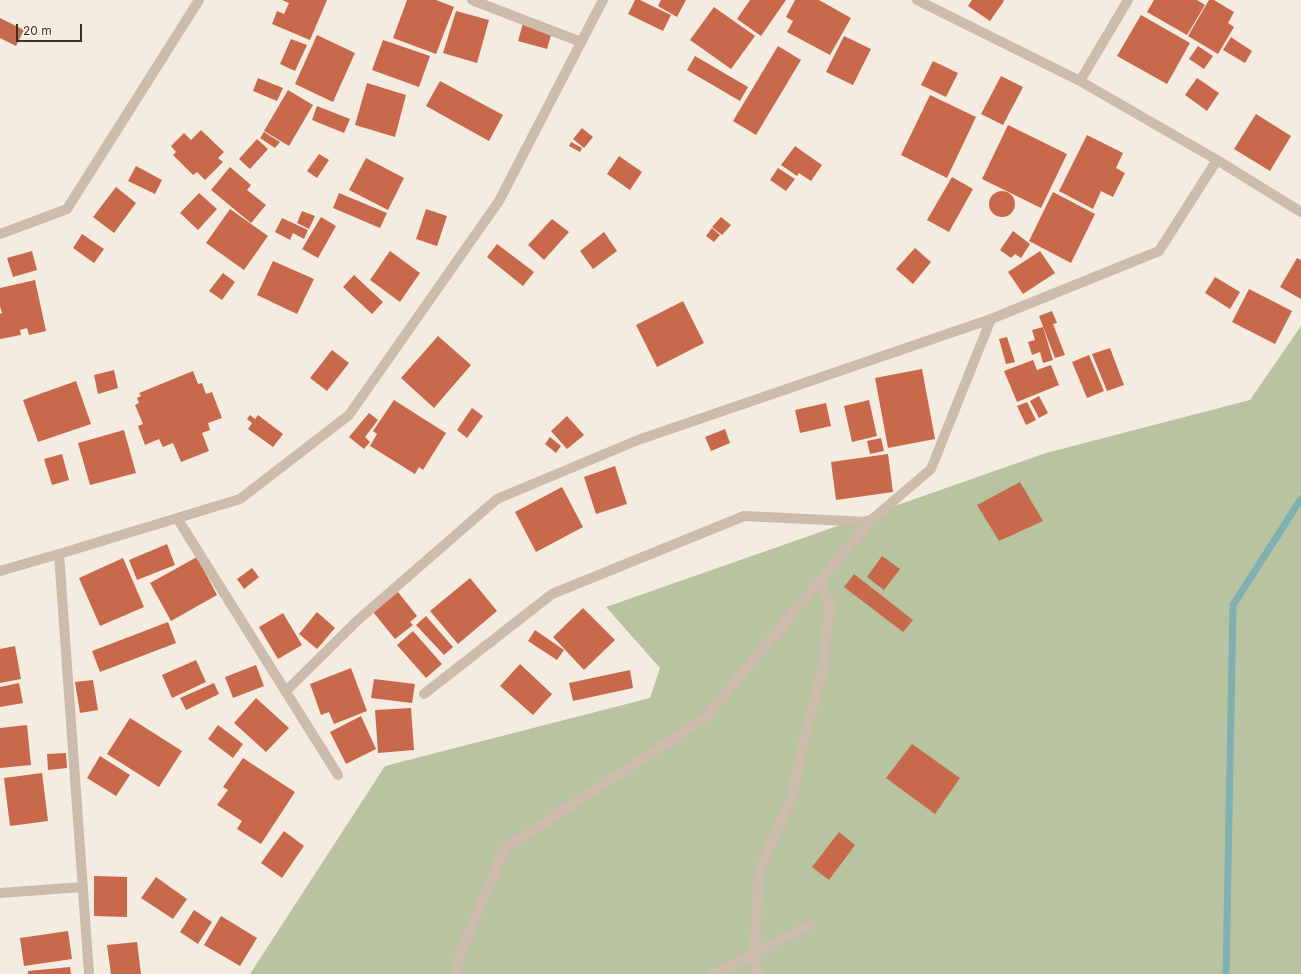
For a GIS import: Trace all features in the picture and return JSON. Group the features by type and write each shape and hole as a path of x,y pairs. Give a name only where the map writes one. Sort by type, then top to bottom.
{"street":[{"path":"0,234 67,209 199,0"},
{"path":"472,0 581,42"},
{"path":"0,571 240,499 350,415 499,201 603,0"},
{"path":"917,0 1080,81 1217,160 1301,212"},
{"path":"1080,81 1128,0"},
{"path":"286,691 358,620 497,499 638,440 991,319 1159,251 1217,160"},
{"path":"456,974 459,957 504,849 705,718 869,522 931,469 991,319"},
{"path":"424,694 552,594 744,516 869,522"},
{"path":"177,518 338,775"},
{"path":"59,554 89,974"},
{"path":"756,974 754,954 759,871 792,796 803,743 822,671 830,606 820,581"},
{"path":"0,893 82,887"},
{"path":"714,974 810,925"}],"green space":[{"path":"1301,326 1301,974 250,974 385,766 650,698 660,668 606,607 1046,453 1250,400"}],"building":[{"path":"282,0 327,0 310,40 272,24 277,11 284,14 289,3"},
{"path":"407,0 436,0 454,7 436,54 393,38"},
{"path":"635,0 640,0 671,15 663,31 628,14"},
{"path":"661,0 686,0 677,17 658,6"},
{"path":"750,0 786,0 761,36 737,19"},
{"path":"795,0 819,0 851,18 830,55 787,32 793,21 786,17"},
{"path":"972,0 1004,1 990,21 968,6"},
{"path":"1154,0 1197,0 1205,5 1187,35 1147,12"},
{"path":"1209,0 1214,0 1234,12 1228,23 1234,27 1218,54 1188,36"},
{"path":"714,7 755,36 731,69 690,40"},
{"path":"456,11 489,20 477,63 443,53"},
{"path":"1141,15 1190,43 1167,84 1117,56"},
{"path":"0,18 24,30 16,46 0,38"},
{"path":"523,23 552,32 547,49 518,41"},
{"path":"317,35 355,53 333,102 295,84"},
{"path":"844,36 871,49 853,85 826,72"},
{"path":"1231,37 1252,51 1245,63 1223,50"},
{"path":"291,39 307,45 295,71 280,64"},
{"path":"383,40 430,56 419,87 372,70"},
{"path":"778,46 801,60 756,135 733,121"},
{"path":"1198,46 1213,56 1204,69 1189,59"},
{"path":"695,56 748,87 740,101 687,70"},
{"path":"933,61 958,73 946,97 921,85"},
{"path":"1001,76 1023,87 1003,125 981,114"},
{"path":"258,78 283,88 277,101 253,91"},
{"path":"1197,78 1219,93 1207,111 1185,95"},
{"path":"440,81 503,115 489,141 426,106"},
{"path":"367,83 406,95 395,137 355,125"},
{"path":"288,90 313,105 289,146 264,131"},
{"path":"930,95 976,117 947,178 901,155"},
{"path":"317,106 350,119 344,133 312,120"},
{"path":"1256,114 1291,136 1270,171 1234,149"},
{"path":"1008,125 1067,154 1041,208 982,179"},
{"path":"582,128 593,137 584,148 573,139"},
{"path":"201,130 224,152 218,158 223,162 205,180 197,172 193,175 173,155 176,152 171,146 184,133 191,140"},
{"path":"264,132 280,142 275,148 260,138"},
{"path":"1087,135 1123,153 1116,168 1125,173 1113,197 1101,191 1093,209 1059,191"},
{"path":"257,139 268,149 250,169 239,159"},
{"path":"571,142 582,148 580,152 569,146"},
{"path":"795,146 822,165 811,181 799,173 797,176 781,165"},
{"path":"319,154 329,160 317,178 307,171"},
{"path":"619,156 642,172 630,190 607,174"},
{"path":"366,158 404,178 388,210 349,190"},
{"path":"136,166 162,180 155,194 128,181"},
{"path":"230,167 251,185 247,190 266,205 251,223 211,190"},
{"path":"778,168 795,179 786,191 770,180"},
{"path":"952,177 973,189 949,232 927,220"},
{"path":"116,187 136,203 114,233 93,217"},
{"path":"1002,191 1011,195 1015,204 1011,213 1002,217 993,213 989,204 993,195"},
{"path":"1053,192 1095,214 1071,263 1029,241"},
{"path":"199,193 217,209 198,230 180,213"},
{"path":"339,193 387,213 380,228 333,208"},
{"path":"230,209 268,236 244,270 206,243"},
{"path":"426,209 447,216 437,246 416,239"},
{"path":"302,211 315,216 309,229 297,223"},
{"path":"321,217 336,226 318,258 302,249"},
{"path":"721,217 731,225 722,235 712,227"},
{"path":"282,218 308,230 304,239 293,233 290,240 275,232"},
{"path":"552,219 569,232 544,260 528,245"},
{"path":"712,228 720,235 714,242 706,236"},
{"path":"1013,231 1030,244 1021,258 1015,254 1011,258 1000,250"},
{"path":"604,232 617,251 593,269 580,251"},
{"path":"82,234 104,249 94,263 73,248"},
{"path":"497,244 534,272 523,286 487,257"},
{"path":"915,248 931,262 913,284 896,269"},
{"path":"32,251 37,270 13,277 7,258"},
{"path":"390,251 420,273 400,302 370,280"},
{"path":"1040,251 1055,273 1023,294 1008,272"},
{"path":"1297,258 1301,260 1301,299 1280,287"},
{"path":"273,261 314,279 297,314 257,295"},
{"path":"223,273 235,282 222,300 209,291"},
{"path":"354,275 383,302 372,314 343,287"},
{"path":"1215,277 1240,292 1230,309 1205,293"},
{"path":"35,280 46,331 29,335 27,328 20,330 21,335 0,339 0,314 2,313 0,306 0,288"},
{"path":"1249,289 1292,311 1275,344 1232,322"},
{"path":"683,301 704,343 657,367 636,325"},
{"path":"1052,311 1057,323 1053,324 1065,355 1055,358 1039,316"},
{"path":"1043,327 1053,360 1043,363 1040,352 1032,355 1028,342 1035,340 1032,330"},
{"path":"438,336 471,365 434,408 401,378"},
{"path":"1007,337 1015,362 1006,364 999,339"},
{"path":"1110,348 1124,385 1107,391 1092,354"},
{"path":"332,350 349,363 327,391 310,378"},
{"path":"1089,355 1104,391 1087,398 1072,362"},
{"path":"1033,360 1037,370 1051,365 1059,385 1017,402 1004,371"},
{"path":"922,369 935,439 888,448 875,378"},
{"path":"114,370 118,388 98,394 94,375"},
{"path":"193,371 198,384 202,383 206,394 212,392 222,418 208,423 210,430 202,433 209,451 181,462 173,443 163,447 159,439 145,445 138,426 143,424 135,405 139,403 137,398 141,396 139,393"},
{"path":"76,381 91,424 38,442 23,400"},
{"path":"1039,396 1048,413 1039,418 1030,401"},
{"path":"394,400 446,433 423,470 419,467 415,474 370,446 377,434 373,431"},
{"path":"869,400 877,436 852,442 844,406"},
{"path":"1027,402 1036,420 1026,425 1017,406"},
{"path":"826,403 831,426 800,433 795,410"},
{"path":"472,408 483,416 467,438 457,430"},
{"path":"369,413 378,420 365,437 370,442 364,449 349,437"},
{"path":"250,415 255,419 258,415 283,434 273,447 248,429 252,423 247,419"},
{"path":"567,416 584,435 567,449 551,431"},
{"path":"725,429 730,443 711,451 705,437"},
{"path":"124,430 136,473 90,485 78,443"},
{"path":"550,437 561,446 556,453 545,444"},
{"path":"881,438 884,451 870,454 867,441"},
{"path":"62,454 69,480 52,485 44,459"},
{"path":"888,454 893,492 836,500 831,462"},
{"path":"615,466 627,504 596,514 584,477"},
{"path":"1020,482 1043,521 999,541 977,505"},
{"path":"562,487 583,527 536,552 515,512"},
{"path":"167,544 175,565 137,580 129,560"},
{"path":"882,556 900,569 884,590 867,577"},
{"path":"197,557 217,595 171,621 150,583"},
{"path":"123,558 144,607 100,626 79,578"},
{"path":"252,568 259,577 244,589 237,579"},
{"path":"854,574 913,620 903,632 844,587"},
{"path":"470,578 497,611 458,644 430,611"},
{"path":"398,592 417,616 410,622 413,625 395,639 373,612"},
{"path":"583,608 615,640 584,670 553,637"},
{"path":"317,612 335,628 317,649 299,634"},
{"path":"283,613 302,645 278,659 259,627"},
{"path":"426,616 453,647 444,655 416,625"},
{"path":"168,622 176,643 100,672 92,651"},
{"path":"535,630 564,650 557,660 528,641"},
{"path":"413,631 442,664 426,678 397,645"},
{"path":"15,646 21,679 0,683 0,649"},
{"path":"196,660 206,682 172,698 162,675"},
{"path":"520,664 552,694 533,715 500,686"},
{"path":"256,665 264,686 233,698 225,677"},
{"path":"351,668 367,711 334,724 329,712 321,715 310,684"},
{"path":"630,670 633,688 573,701 569,683"},
{"path":"374,679 415,684 412,703 371,698"},
{"path":"93,680 98,710 80,713 75,682"},
{"path":"19,683 23,703 0,707 0,687"},
{"path":"214,683 219,694 186,710 180,698"},
{"path":"256,698 289,728 266,752 234,723"},
{"path":"411,708 414,750 378,753 375,710"},
{"path":"361,716 376,749 346,764 330,732"},
{"path":"130,718 182,751 159,787 107,754"},
{"path":"27,725 31,765 0,768 0,728"},
{"path":"218,725 243,744 233,758 208,739"},
{"path":"912,744 960,778 935,814 886,778"},
{"path":"66,753 67,768 48,770 47,754"},
{"path":"100,756 130,775 116,796 87,778"},
{"path":"243,758 295,792 261,844 237,829 242,821 217,805 228,790 223,787"},
{"path":"42,773 48,821 10,826 4,778"},
{"path":"284,831 304,846 282,878 261,863"},
{"path":"839,832 855,845 829,880 812,867"},
{"path":"94,876 127,877 127,917 94,916"},
{"path":"156,877 187,899 173,919 141,898"},
{"path":"194,910 212,922 198,944 180,932"},
{"path":"221,916 257,938 240,966 204,945"},
{"path":"68,931 72,959 24,966 20,938"},
{"path":"137,942 141,974 111,974 107,945"},
{"path":"70,967 71,974 28,974 28,971"}],"waterway":[{"path":"1226,974 1233,605 1301,499"}]}
